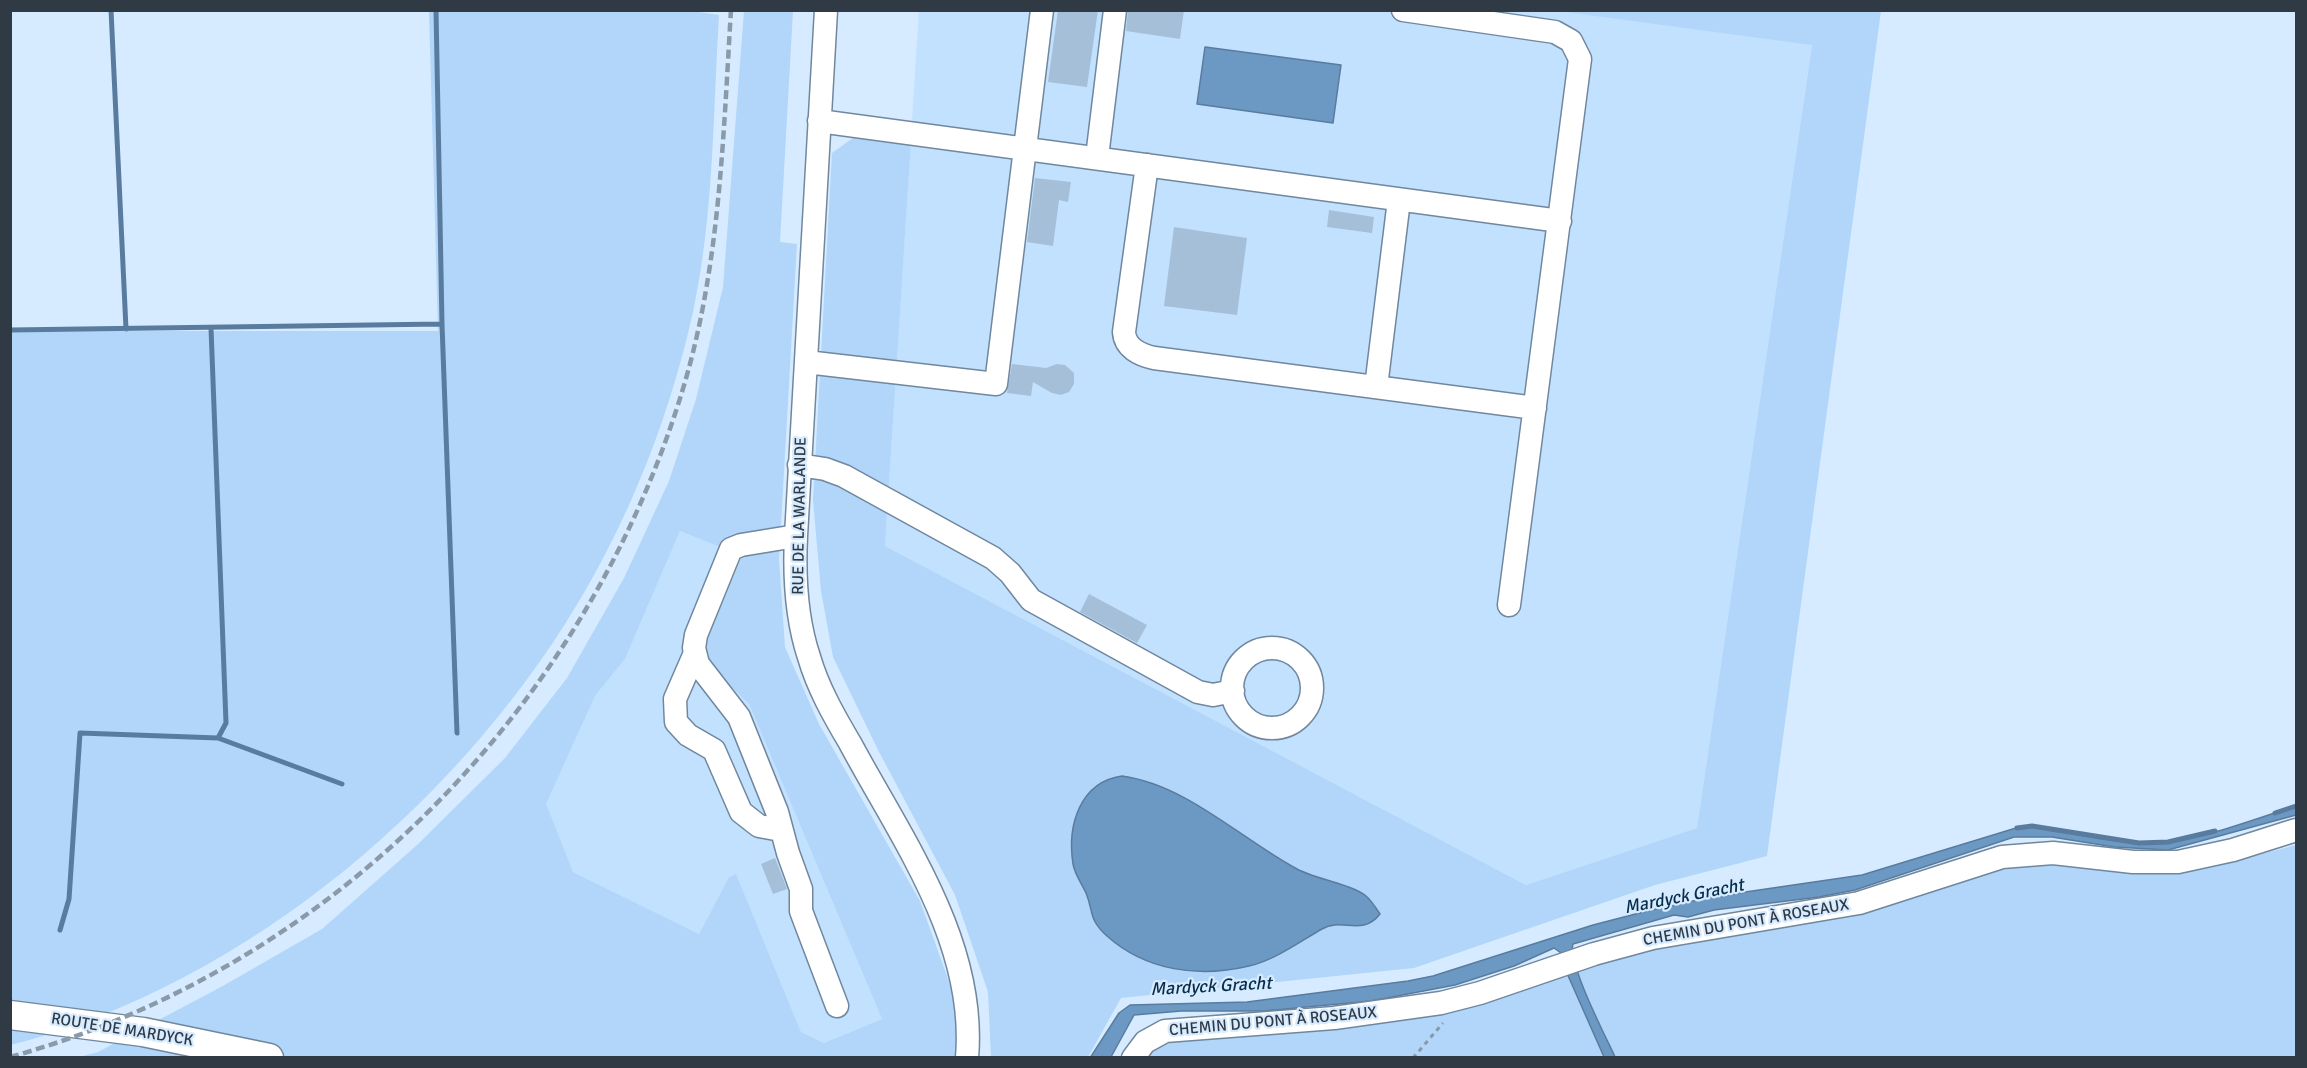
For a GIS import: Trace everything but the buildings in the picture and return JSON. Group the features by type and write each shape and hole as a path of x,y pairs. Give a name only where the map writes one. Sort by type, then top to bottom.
{"main road":[{"name":"ROUTE DE MARDYCK","path":"10,1015 142,1032 269,1058"}],"street":[{"name":"RUE DE LA WARLANDE","path":"826,10 799,465 796,536 798,603 809,657 827,702 925,882 950,935 962,982 967,1058"},
{"path":"806,362 996,384 1042,10"},
{"path":"1097,158 1115,10"},
{"path":"1403,10 1546,30 1564,36 1576,47 1580,66 1509,605"},
{"path":"819,121 1560,221"},
{"path":"1147,165 1124,332 1131,348 1154,358 1535,408"},
{"path":"1376,387 1399,200"},
{"path":"799,465 825,469 844,476 993,558 1010,573 1031,600 1198,692 1213,695 1233,691"},
{"path":"781,830 759,826 741,812 714,750 682,730 676,722 675,699 695,653 696,635 728,553 741,545 796,536"},
{"path":"695,653 705,676 741,723 777,812 801,890 801,910 837,1006"},
{"name":"CHEMIN DU PONT À ROSEAUX","path":"1133,1058 1151,1037 1174,1029 1379,1013 1466,997 1569,962 1686,931 1859,903 2002,857 2053,853 2133,862 2178,862 2233,850 2296,830"}],"path":[{"path":"1413,1058 1466,997"}],"shaded area":[{"path":"685,10 719,15 709,201 693,312 664,417 623,519 589,584 539,662 481,737 416,807 344,871 266,928 184,977 99,1016 11,1045 11,331 438,331 429,11"},
{"path":"1558,10 1812,44 1697,828 1526,885 885,546 919,11"},
{"path":"744,11 793,11 780,242 797,244 779,559 785,647 819,724 920,901 957,1004 956,1057 75,1058 98,1052 221,987 322,929 417,845 505,758 567,678 624,578 669,481 696,399 723,287","holes":["680,531 742,556 704,647 706,663 749,704 882,1019 824,1043 801,1032 736,874 729,877 699,934 573,872 546,804 595,696 625,659"]},
{"path":"1558,11 1881,11 1767,856 1655,885 1414,968 1121,998 1088,1057 991,1057 988,992 955,895 878,750 833,657 821,591 813,500 832,153 857,135 911,141 885,546 1526,885 1697,828 1812,45"},
{"path":"1205,47 1341,65 1333,123 1197,104"},
{"path":"680,531 742,556 704,647 723,680 749,704 882,1019 824,1043 801,1032 736,875 729,877 699,934 573,872 545,804 595,696 625,659"},
{"path":"1122,776 1146,781 1191,801 1297,869 1366,896 1380,914 1373,921 1359,926 1329,926 1268,960 1230,970 1174,969 1156,964 1122,948 1101,930 1092,915 1086,893 1073,864 1072,835 1075,821 1086,796 1108,780"},
{"path":"2296,806 2296,815 2168,850 2114,847 2052,837 2014,837 1855,890 1819,897 1714,910 1688,917 1674,915 1573,944 1573,953 1581,982 1615,1057 1604,1057 1566,971 1561,953 1554,948 1514,966 1455,985 1371,1001 1264,1011 1181,1011 1134,1015 1111,1057 1090,1058 1119,1013 1130,1005 1247,1002 1408,981 1433,976 1593,925 1647,911 1711,897 1862,875 2016,828 2032,826 2134,843 2168,842 2217,831"},
{"path":"2296,845 2296,1057 1144,1058 1166,1038 1332,1026 1983,869 2056,860 2141,871 2208,868"}],"waterway":[{"path":"111,10 126,329"},
{"path":"436,10 442,324 457,733"},
{"path":"10,330 442,324"},
{"path":"211,328 226,723 218,738"},
{"path":"60,930 69,899 80,733 218,738 342,784"},
{"name":"Mardyck Gracht","path":"2275,813 2296,806"},
{"name":"Mardyck Gracht","path":"2017,828 2032,826 2139,843 2168,842 2215,831"}],"railway":[{"path":"10,1057 127,1016 237,960 338,891 430,810 511,718 581,617 638,508 682,392 695,345 705,298 718,203 731,10"}]}
